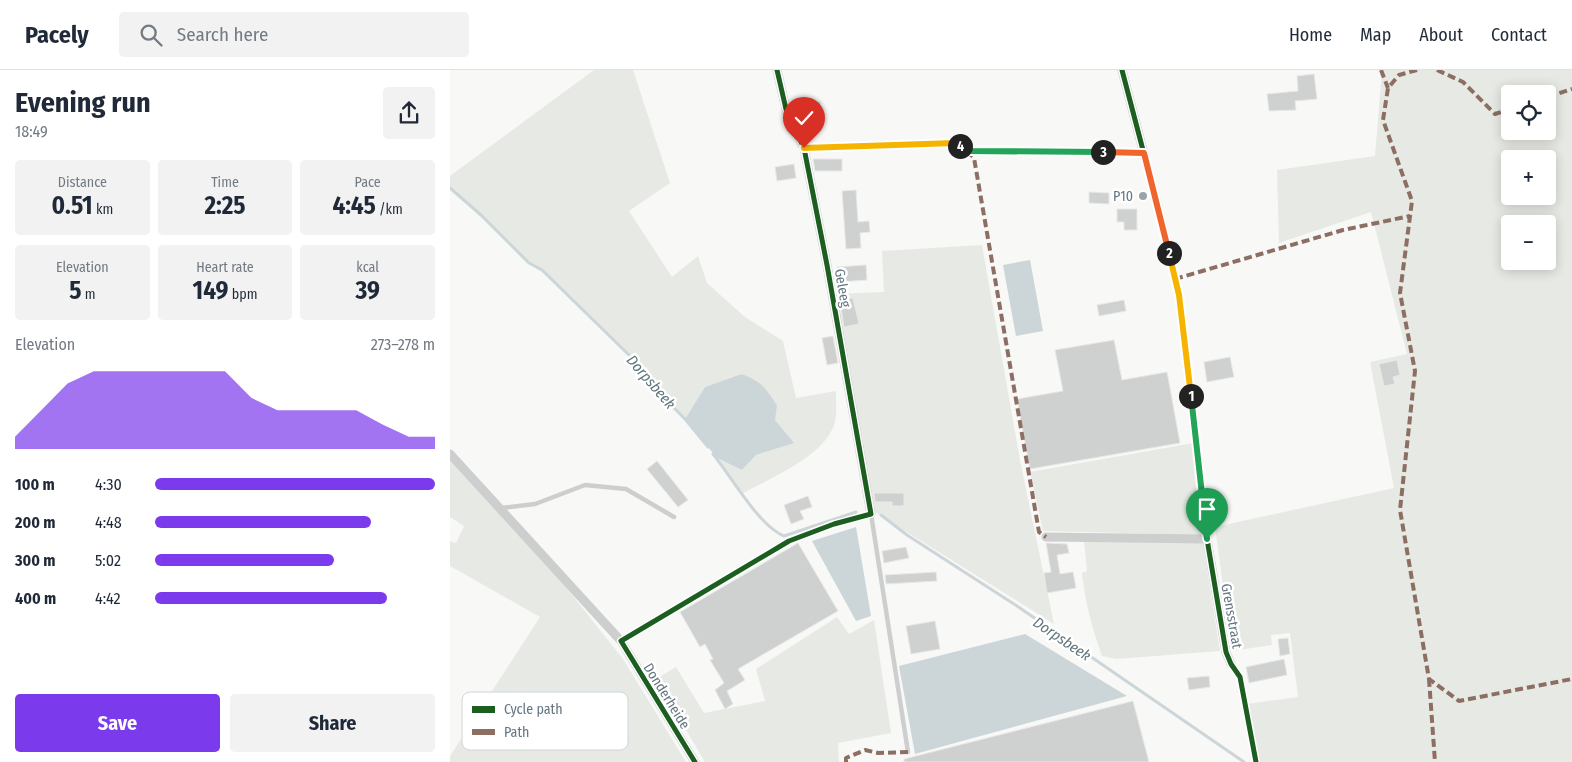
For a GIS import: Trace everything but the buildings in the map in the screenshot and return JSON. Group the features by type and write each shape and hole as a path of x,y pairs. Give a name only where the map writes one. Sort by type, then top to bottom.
{"street":[{"name":"Geleeg","path":"777,70 786,109 804,148 872,514"},
{"name":"Grensstraat","path":"1122,70 1179,295 1207,539 1226,652 1231,664"},
{"path":"804,148 955,143 967,151"},
{"name":"Donderheide","path":"452,461 499,508 621,641 695,762"},
{"path":"1046,537 1207,539"}],"lane":[{"path":"499,508 535,504 585,485 626,489 674,516"},
{"path":"872,514 908,752"}],"shaded area":[{"path":"594,70 633,70 670,183 629,211 672,277 698,256 707,283 745,317 783,341 796,398 836,391 835,422 830,434 821,445 796,465 742,494 717,458 742,470 756,455 767,452 777,407 740,374 705,387 685,419 655,389 629,355 542,270 529,263 481,215 450,188 450,176"},
{"path":"1382,70 1572,70 1572,762 1259,762 1247,704 1298,697 1290,633 1271,635 1272,645 1232,651 1215,527 1394,488 1370,362 1407,354 1371,212 1279,243 1277,170 1375,156"},
{"path":"982,245 1020,460 1054,624 873,511 834,294 884,292 882,251"},
{"path":"1030,260 1043,331 1016,336 1003,265"},
{"path":"741,374 758,382 770,395 777,406 775,420 794,443 756,455 742,470 717,458 685,419 705,387"},
{"path":"1193,443 1201,535 1043,531 1030,472"},
{"path":"450,461 562,582 623,659 686,762 450,762 450,756 462,737 462,750 628,750 628,692 491,692 540,617 450,566 450,541 456,543 464,526 450,517"},
{"path":"856,527 871,616 856,621 812,541"},
{"path":"1084,541 1203,543 1220,651 1116,659 1102,656 1089,615 1083,584 1082,573 1087,571"},
{"path":"837,617 849,634 874,620 891,733 838,743 839,762 705,762 656,679 676,667 704,713 765,701 756,669"},
{"path":"1025,634 1127,696 915,754 899,666"}],"waterway":[{"name":"Dorpsbeek","path":"450,188 481,215 529,263 542,270 629,355 655,389 685,419 708,447"},
{"name":"Dorpsbeek","path":"713,454 764,522 784,536 856,512"},
{"name":"Dorpsbeek","path":"881,515 907,535 1017,606 1244,762"}],"marked path":[{"path":"1381,70 1388,88"},
{"path":"1417,70 1399,75 1388,88 1383,120 1412,201 1400,293 1415,371 1400,510 1429,679 1459,701 1572,679"},
{"path":"1437,70 1463,82 1495,114 1501,112"},
{"path":"1556,94 1572,89"},
{"path":"967,151 974,158 1039,532 1046,537"},
{"path":"1175,279 1343,230 1410,216"},
{"path":"1429,679 1435,762"},
{"path":"846,762 846,758 865,750 878,753 908,752"}],"cycle path":[{"path":"695,762 621,641 789,541 834,524 871,514 827,265 804,148 786,109 777,70"},
{"path":"1122,70 1179,295 1208,545 1226,652 1231,664 1240,677 1256,762"},
{"path":"967,151 1144,153"}],"place":[{"name":"P10","path":"1143,196"}],"route":[{"path":"804,148 955,143 967,151 1144,153 1179,295 1207,539"}]}
